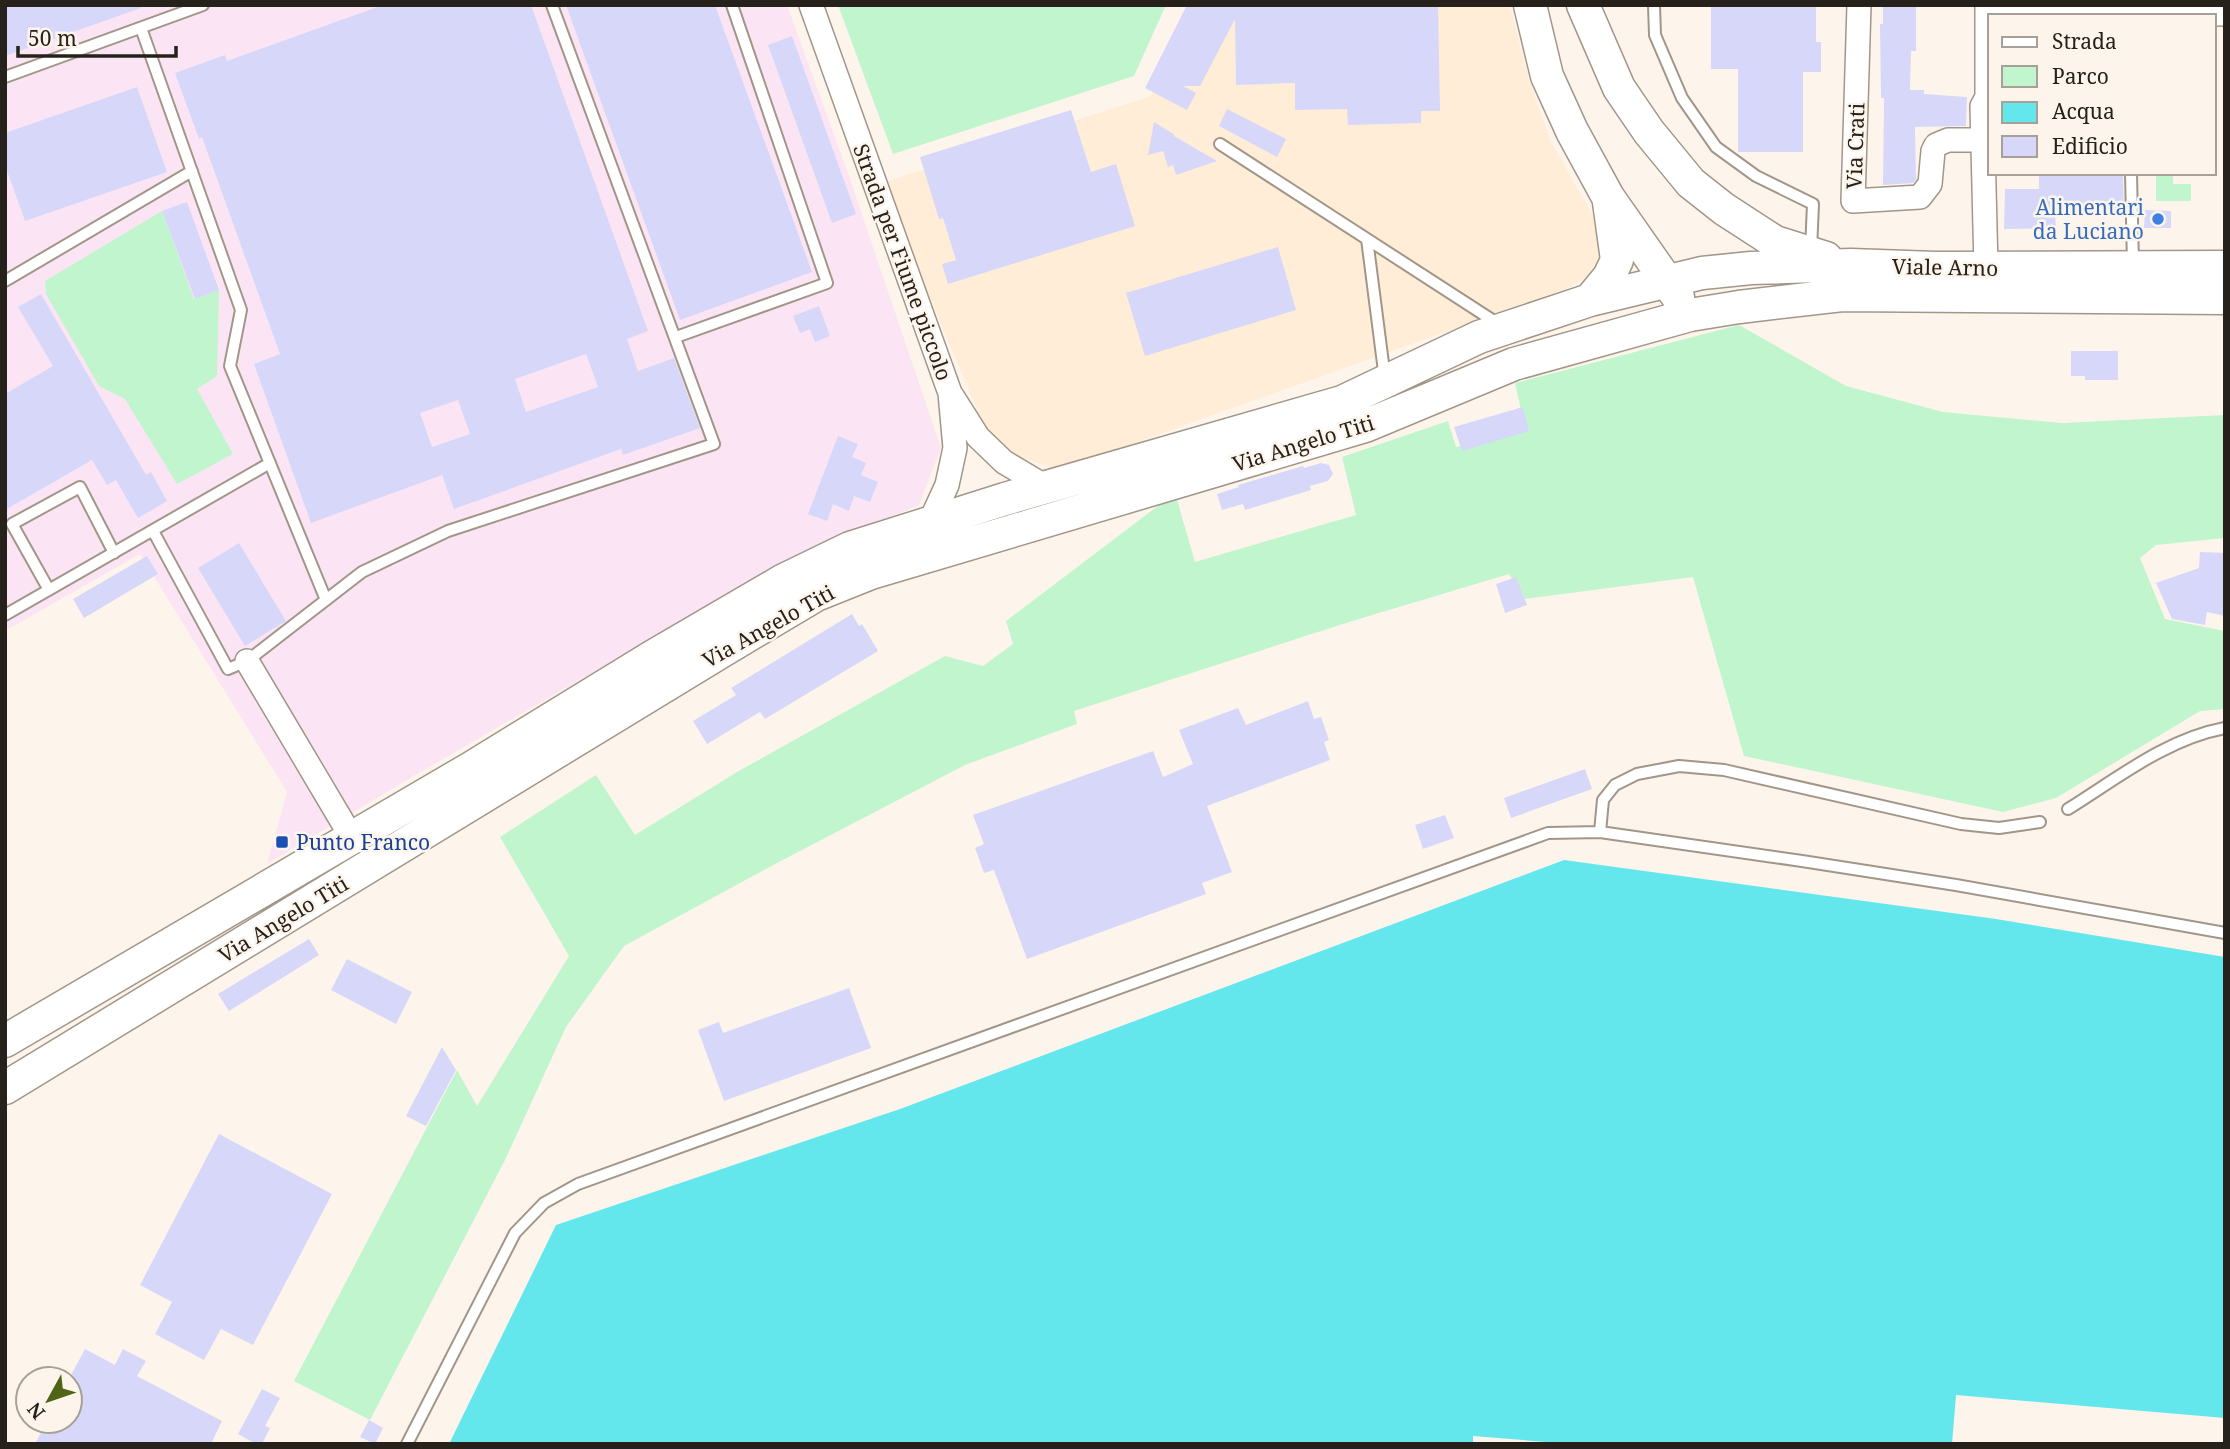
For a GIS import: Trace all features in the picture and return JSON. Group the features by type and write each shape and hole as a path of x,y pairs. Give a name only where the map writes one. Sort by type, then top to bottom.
{"main road":[{"path":"1530,5 1547,76 1572,131 1608,197 1690,315"},
{"path":"1583,5 1619,88 1649,132 1691,183 1724,209 1775,242 1851,265"},
{"path":"1590,300 1609,277 1617,260 1608,197"},
{"name":"Viale Arno","path":"1666,282 1702,273 1751,268 1851,265 1986,268 2225,267"},
{"name":"Via Angelo Titi","path":"5,1041 782,581 850,548 1046,487 1342,402 1479,337 1590,300 1666,282"},
{"name":"Viale Arno","path":"1690,315 1842,295 2225,298"},
{"name":"Via Angelo Titi","path":"5,1088 816,595 871,573 1365,426 1514,365 1690,315"}],"street":[{"name":"Strada per Fiume piccolo","path":"811,5 950,393 955,448 947,485 930,523"},
{"name":"Via Crati","path":"1859,5 1853,201 1920,197 1930,184 1936,145 1948,140 1983,140"},
{"path":"1986,268 1982,106 1988,94 1987,8 2111,9 2225,14"},
{"path":"950,393 978,437 1004,462 1046,487"},
{"path":"247,661 356,835 356,875"},
{"path":"356,835 393,852"}],"lane":[{"path":"5,77 203,5"},
{"path":"153,531 228,669 247,661 362,572 448,531 714,444 552,5"},
{"path":"676,337 828,283 732,5"},
{"path":"1654,5 1655,35 1682,98 1716,147 1756,176 1813,204 1811,253"},
{"path":"141,28 241,310 230,366 326,600"},
{"path":"1220,144 1505,329"},
{"path":"5,281 192,172"},
{"path":"2131,175 2133,267"},
{"path":"1367,239 1385,382"},
{"path":"5,615 270,463"},
{"path":"49,590 12,524 80,487 114,553"},
{"path":"2068,809 2170,745 2204,732 2225,728"},
{"path":"1600,832 1603,800 1615,785 1637,774 1679,766 1724,770 1961,824 1999,828 2040,822"},
{"path":"407,1444 515,1233 544,1203 578,1184 1548,833 1600,832 1943,883 2225,933"}],"shaded area":[{"path":"5,5 787,5 848,173 941,448 919,505 813,550 664,631 267,864 287,792 140,554 5,631"},
{"path":"1192,5 1510,5 1529,80 1551,142 1603,233 1603,251 1593,274 1566,289 1059,470 1013,455 985,429 882,183 1151,96"}],"green space":[{"path":"838,5 1166,5 1134,76 893,154"},
{"path":"2156,175 2173,175 2173,184 2191,184 2191,201 2156,201"},
{"path":"162,211 194,299 219,290 217,376 197,389 233,454 177,484 125,399 99,386 46,294 45,281"},
{"path":"1739,325 1846,386 1943,412 2062,423 2225,415 2225,538 2156,545 2140,558 2165,619 2225,631 2225,709 2200,711 2056,798 2003,812 1744,756 1693,577 1524,599 1509,574 1349,622 1074,711 1077,724 965,765 624,946 566,1027 505,1160 370,1420 294,1381 457,1070 477,1106 569,956 500,837 596,775 635,835 737,772 945,656 983,666 1013,644 1006,621 1175,493 1195,562 1356,515 1342,457 1448,421 1456,447 1525,428 1515,383"}],"water":[{"path":"1564,860 1996,919 2225,957 2225,1418 1956,1395 1952,1444 1570,1444 1473,1436 1473,1444 449,1444 556,1225 900,1109"}],"building":[{"path":"5,5 140,5 141,8 5,56"},
{"path":"383,5 531,5 648,331 627,339 638,371 674,358 700,428 623,455 621,449 454,509 442,475 311,523 254,364 280,354 202,137 199,139 175,73 225,55 227,61","holes":["586,354 598,387 526,412 515,379","458,400 470,434 432,447 420,413"]},
{"path":"566,5 715,5 812,272 680,320"},
{"path":"1187,5 1438,5 1440,111 1421,111 1421,123 1348,125 1347,109 1295,110 1295,83 1236,85 1235,19 1200,86 1183,86 1196,93 1187,110 1145,88"},
{"path":"1711,5 1816,5 1816,42 1821,42 1821,72 1803,72 1803,152 1738,152 1738,69 1711,69"},
{"path":"1883,5 1916,5 1916,51 1911,51 1910,90 1924,90 1924,94 1967,97 1966,126 1915,127 1916,180 1913,183 1883,185 1884,98 1881,98 1880,24 1883,24"},
{"path":"792,36 856,214 832,223 768,45"},
{"path":"137,87 167,172 25,221 5,165 5,133"},
{"path":"1227,109 1286,139 1277,157 1219,126"},
{"path":"1071,110 1091,172 1116,164 1135,226 948,284 942,264 956,260 943,218 939,219 920,157"},
{"path":"1154,122 1217,161 1176,175 1173,165 1168,167 1163,151 1148,155"},
{"path":"2039,175 2123,175 2124,212 2072,212 2072,216 2055,216 2056,228 2004,229 2005,189 2039,189"},
{"path":"187,202 219,290 195,299 162,211"},
{"name":"Alimentari da Luciano","path":"2145,210 2171,211 2171,228 2144,228"},
{"path":"1278,247 1296,310 1145,356 1126,293"},
{"path":"41,294 146,475 151,472 167,501 138,518 116,480 107,485 92,460 5,510 5,394 53,366 18,307"},
{"path":"819,306 830,336 815,342 810,329 800,333 793,316"},
{"path":"2071,351 2118,351 2118,380 2085,380 2085,376 2071,376"},
{"path":"1523,407 1529,431 1462,451 1454,427"},
{"path":"838,436 858,444 852,457 866,463 861,475 878,482 870,502 854,496 849,511 833,504 827,521 808,514"},
{"path":"1321,463 1329,465 1333,474 1328,481 1310,486 1311,490 1245,510 1243,504 1222,510 1217,494 1239,487 1238,485"},
{"path":"239,543 286,621 245,646 198,568"},
{"path":"2200,552 2225,553 2225,616 2207,612 2205,625 2172,619 2156,583 2199,568"},
{"path":"147,556 158,574 84,618 73,599"},
{"path":"1516,577 1527,605 1505,613 1496,584"},
{"path":"852,614 859,626 862,624 878,651 765,719 760,712 707,744 693,721 736,695 731,688"},
{"path":"1308,701 1314,719 1321,717 1329,740 1324,742 1330,760 1207,806 1232,872 1202,883 1206,894 1027,959 994,870 984,873 975,848 984,844 973,815 1153,751 1163,777 1193,764 1179,730 1238,708 1246,725"},
{"path":"1585,769 1592,789 1511,818 1504,798"},
{"path":"1445,815 1454,838 1423,849 1415,825"},
{"path":"309,939 319,955 229,1011 218,994"},
{"path":"347,959 412,992 396,1024 331,990"},
{"path":"849,988 871,1048 724,1101 698,1030 719,1022 723,1033"},
{"path":"442,1047 456,1070 426,1126 406,1116"},
{"path":"219,1134 332,1194 253,1345 221,1329 204,1360 155,1334 172,1302 140,1285"},
{"path":"85,1349 115,1365 123,1349 146,1361 137,1376 222,1421 211,1444 35,1444 40,1435 84,1435 84,1365 76,1365"},
{"path":"262,1389 280,1398 265,1426 270,1428 262,1444 256,1444 238,1434"},
{"path":"369,1420 383,1428 375,1444 360,1437"}],"place":[{"name":"Alimentari da Luciano","path":"2158,219"},
{"name":"Punto Franco","path":"282,842"}]}
